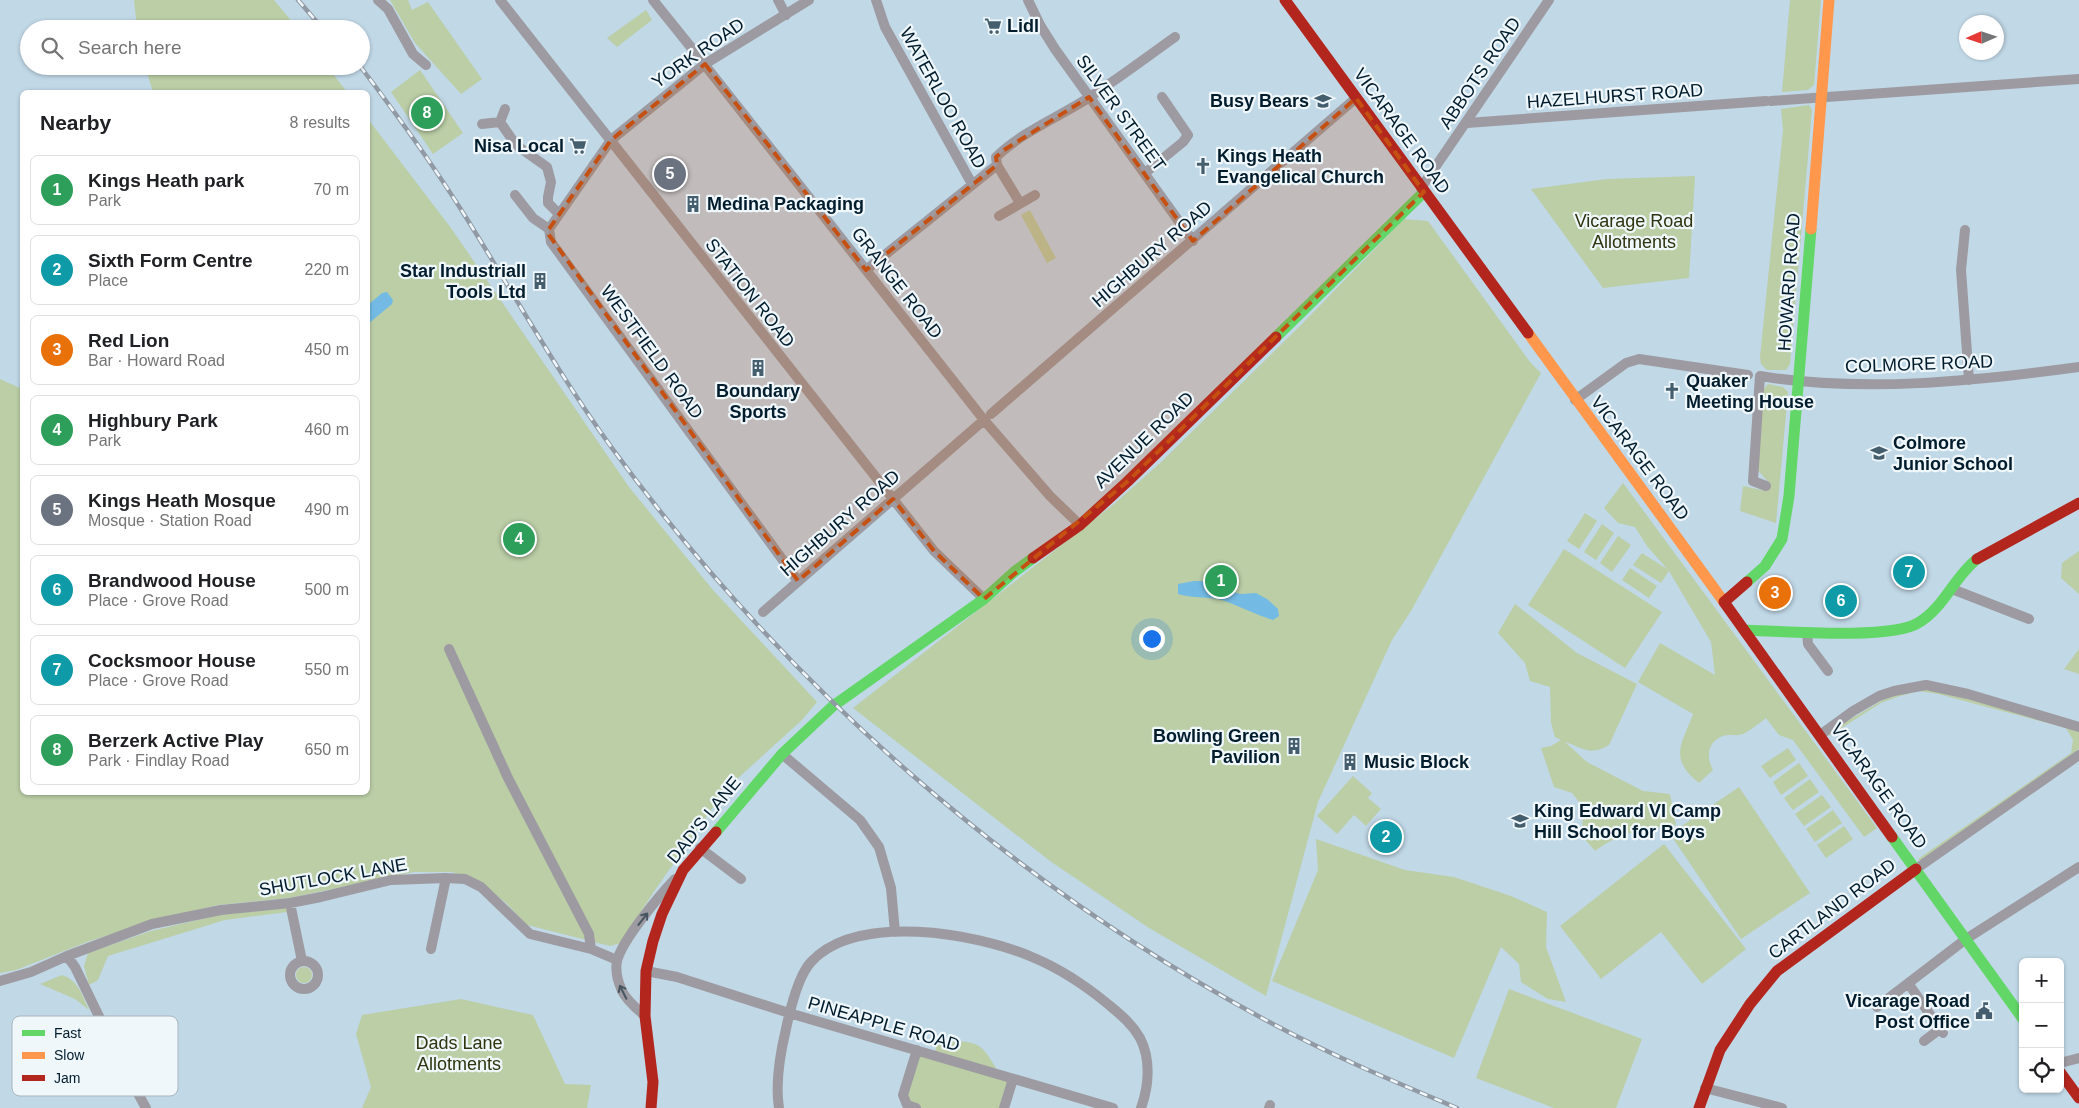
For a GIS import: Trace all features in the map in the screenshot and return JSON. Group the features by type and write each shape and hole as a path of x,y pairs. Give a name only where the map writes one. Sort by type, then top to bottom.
{"street":[{"path":"378,0 393,16 413,54 426,64"},
{"name":"STATION ROAD","path":"500,0 934,552 984,599"},
{"name":"GRANGE ROAD","path":"653,0 866,270 1050,496 1080,525"},
{"path":"778,0 786,14"},
{"name":"YORK ROAD","path":"611,140 705,64 809,0"},
{"name":"WATERLOO ROAD","path":"876,0 885,27 972,184"},
{"name":"SILVER STREET","path":"1028,0 1040,25 1055,49 1193,241"},
{"name":"VICARAGE ROAD","path":"1284,0 1575,400 1614,450 2019,1013"},
{"name":"ABBOTS ROAD","path":"1423,190 1549,0"},
{"name":"HOWARD ROAD","path":"1724,602 1765,566 1782,539 1789,496 1799,383 1829,0"},
{"path":"1020,203 997,165 996,157 1043,123 1089,97 1175,37"},
{"name":"HAZELHURST ROAD","path":"1467,123 2079,79"},
{"path":"1145,173 1183,142 1188,135 1162,97"},
{"name":"HIGHBURY ROAD","path":"763,612 1356,98"},
{"path":"500,122 505,109"},
{"path":"500,122 516,145 547,167 551,182 548,203 559,214"},
{"path":"482,124 500,122"},
{"path":"515,195 533,218 549,229 611,140"},
{"path":"866,270 997,165"},
{"name":"AVENUE ROAD","path":"863,683 984,599 1014,572 1080,525 1127,482 1374,243 1423,190"},
{"path":"999,216 1035,195"},
{"name":"WESTFIELD ROAD","path":"549,229 551,242 798,581"},
{"path":"1965,230 1961,270 1969,380"},
{"path":"1575,400 1626,363 1638,360 1748,375"},
{"name":"COLMORE ROAD","path":"1766,486 1753,481 1760,376 1799,383 1885,384 1969,380 2079,367"},
{"path":"1744,630 1807,632 1892,631 1911,627 1934,611 1972,562 1983,554 2079,503"},
{"path":"1952,589 2029,619"},
{"path":"1807,632 1808,644 1828,671"},
{"path":"449,649 508,778 589,934 592,949"},
{"name":"DAD'S LANE","path":"651,1108 652,1064 645,1016 646,971 652,940 683,870 782,754 833,706 863,683"},
{"path":"1820,735 1853,711 1879,696 1894,690 1926,685 1968,694 2079,727"},
{"path":"782,754 860,820 879,847 891,888 895,932"},
{"path":"1916,869 2079,755"},
{"path":"700,848 741,879"},
{"path":"1877,1007 1966,939 2079,867"},
{"name":"CARTLAND ROAD","path":"1700,1108 1705,1088 1720,1050 1750,1004 1777,971 1916,869"},
{"path":"645,1016 626,998 621,990 617,976 618,960 627,940 683,870"},
{"path":"431,949 446,878"},
{"name":"SHUTLOCK LANE","path":"0,981 31,972 67,956 152,924 221,910 290,903 391,880 446,878 464,879 481,887 530,934 592,949 618,960"},
{"path":"290,903 302,961"},
{"path":"779,1108 780,1066 789,1013 810,963 824,951 846,940 862,935 925,932 984,942 1031,956 1065,972 1090,988 1124,1017 1140,1039 1147,1062 1146,1096 1142,1108"},
{"path":"67,956 75,967 99,1016"},
{"name":"PINEAPPLE ROAD","path":"646,971 677,977 789,1013 1113,1108"},
{"path":"1908,983 1942,1031 1924,1041"},
{"path":"916,1108 907,1106 902,1096 917,1050"},
{"path":"2064,1062 2079,1058"},
{"path":"2064,1077 2079,1098"},
{"path":"1004,1108 1013,1079"},
{"path":"1705,1088 1782,1108"},
{"path":"139,1096 146,1108"}],"highlighted area":[{"path":"705,64 866,270 997,165 996,157 1004,150 1089,97 1193,241 1356,98 1424,192 1127,482 984,599 934,551 893,499 798,581 549,235 549,229 611,140"}],"green space":[{"path":"134,0 274,0 291,20 136,20"},
{"path":"390,0 408,0 412,10 428,2 482,79 461,94 415,43"},
{"path":"1790,0 1821,0 1814,85 1808,90 1782,92"},
{"path":"646,10 652,20 617,47 607,38"},
{"path":"420,70 463,133 433,154 391,92"},
{"path":"148,75 334,75 345,90 152,90"},
{"path":"1809,105 1812,110 1790,364 1786,370 1767,370 1761,364 1760,357 1783,130 1781,109"},
{"path":"370,122 451,228 629,487 713,590 817,702 802,720 725,790 653,893 621,943 610,946 527,925 506,903 479,881 452,872 414,872 289,898 218,905 153,921 87,942 16,970 0,973 0,379 20,388 20,795 370,795"},
{"name":"Vicarage Road Allotments","path":"1695,176 1689,278 1603,288 1531,189 1607,179"},
{"path":"1030,210 1056,258 1047,263 1021,215"},
{"path":"1404,219 1428,221 1530,362 1541,373 1411,611 1392,640 1318,802 1266,996 1149,928 1050,861 853,708 1114,504 1160,463 1299,327"},
{"path":"1768,384 1783,387 1788,392 1776,523 1740,511 1743,486 1766,491 1769,483 1756,468 1762,391"},
{"path":"1623,483 1877,828 1864,837 1793,740 1779,735 1766,718 1746,733 1725,735 1714,742 1709,750 1709,760 1713,770 1699,783 1683,766 1680,750 1693,714 1638,682 1660,643 1715,675 1711,642 1669,571 1661,583 1633,565 1642,553 1667,569 1647,546 1635,527 1618,523 1604,508"},
{"path":"1585,513 1597,521 1579,549 1567,541"},
{"path":"1602,524 1614,533 1596,560 1584,552"},
{"path":"1618,536 1631,545 1612,572 1600,563"},
{"path":"1564,549 1662,612 1625,668 1528,605"},
{"path":"2079,551 2079,594 2061,578 2062,563"},
{"path":"1630,568 1657,586 1649,598 1622,580"},
{"path":"1515,604 1577,653 1637,684 1609,745 1602,749 1591,751 1565,742 1587,762 1643,791 1670,794 1676,825 1633,832 1614,839 1595,851 1582,836 1583,807 1572,793 1554,787 1541,748 1551,746 1561,740 1555,737 1551,723 1550,687 1530,681 1525,663 1498,633"},
{"path":"2079,649 2079,674 2064,669"},
{"path":"1916,688 1978,700 2079,732 2079,749 1921,861 1918,859 2071,753 2073,740 2066,728 1938,694 1918,691 1881,703 1829,736 1827,733 1883,700"},
{"path":"1788,748 1796,760 1770,778 1761,766"},
{"path":"1799,763 1808,776 1781,795 1773,782"},
{"path":"1353,776 1372,793 1368,798 1381,809 1366,826 1354,815 1337,834 1317,816"},
{"path":"1810,779 1819,792 1793,810 1784,798"},
{"path":"1739,787 1810,893 1741,939 1670,834"},
{"path":"1822,795 1831,807 1804,826 1795,814"},
{"path":"1833,810 1842,823 1815,842 1806,829"},
{"path":"1844,826 1853,839 1826,858 1817,845"},
{"path":"1316,839 1405,870 1454,877 1511,896 1547,912 1546,947 1566,1002 1548,999 1521,982 1519,964 1501,947 1454,1058 1272,981 1318,870"},
{"path":"1664,844 1746,949 1702,984 1661,932 1601,979 1560,926"},
{"path":"287,907 287,912 225,920 108,956 98,980 89,985 84,966 88,953 151,931 219,915"},
{"path":"301,967 307,967 312,972 310,981 301,983 296,978 296,972"},
{"path":"62,975 76,985 89,1010 75,999 40,984"},
{"path":"1509,989 1642,1039 1616,1108 1554,1108 1476,1078"},
{"name":"Dads Lane Allotments","path":"461,999 533,1015 565,1084 591,1085 587,1108 362,1108 371,1087 356,1034 362,1015"},
{"path":"945,1041 973,1043 988,1055 999,1073 935,1053 936,1046"},
{"path":"918,1053 1011,1080 1002,1108 922,1108 909,1104 905,1094"}],"water":[{"path":"387,292 393,300 392,304 370,322 370,303 382,293"},
{"path":"1208,581 1222,589 1241,594 1256,593 1267,599 1278,609 1279,616 1273,620 1220,599 1178,594 1178,584"}],"railway":[{"path":"298,0 315,20"},
{"path":"367,75 442,180 555,364 612,448 680,535 752,619 829,698 910,773 995,844 1084,909 1177,969 1273,1024 1341,1058 1457,1108"}],"traffic: fast":[{"path":"1276,337 1424,192"},
{"path":"1747,582 1765,566 1782,539 1789,496 1811,229"},
{"path":"716,832 782,754 833,706 984,599 1033,558"},
{"path":"1744,630 1861,633 1904,628 1918,623 1927,617 1942,601 1962,574 1977,559"},
{"path":"1892,837 2019,1013"}],"traffic: slow":[{"path":"1811,229 1829,0"},
{"path":"1528,333 1724,602"}],"traffic: jam":[{"path":"1285,0 1528,333"},
{"path":"1033,558 1080,525 1127,482 1276,337"},
{"path":"1977,559 2079,503"},
{"path":"1747,582 1724,602 1892,837"},
{"path":"651,1108 653,1082 645,1016 646,971 653,941 662,914 683,870 716,832"},
{"path":"1699,1108 1720,1050 1750,1004 1777,971 1916,869"},
{"path":"2064,1077 2079,1098"}],"place":[{"name":"Lidl","path":"993,26"},
{"name":"Busy Bears","path":"1323,101"},
{"name":"Berzerk Active Play","path":"427,113"},
{"name":"Nisa Local","path":"578,146"},
{"name":"Kings Heath Evangelical Church","path":"1203,166"},
{"name":"Kings Heath Mosque","path":"670,174"},
{"name":"Medina Packaging","path":"693,204"},
{"name":"Star Industriall Tools Ltd","path":"540,281"},
{"name":"Boundary Sports","path":"758,368"},
{"name":"Quaker Meeting House","path":"1672,391"},
{"name":"Colmore Junior School","path":"1879,453"},
{"name":"Highbury Park","path":"519,539"},
{"name":"Cocksmoor House","path":"1909,572"},
{"name":"Kings Heath park","path":"1221,581"},
{"name":"Red Lion","path":"1775,593"},
{"name":"Brandwood House","path":"1841,601"},
{"name":"Bowling Green Pavilion","path":"1294,746"},
{"name":"Music Block","path":"1350,762"},
{"name":"King Edward VI Camp Hill School for Boys","path":"1520,821"},
{"name":"Sixth Form Centre","path":"1386,837"},
{"name":"Vicarage Road Post Office","path":"1984,1011"}]}
